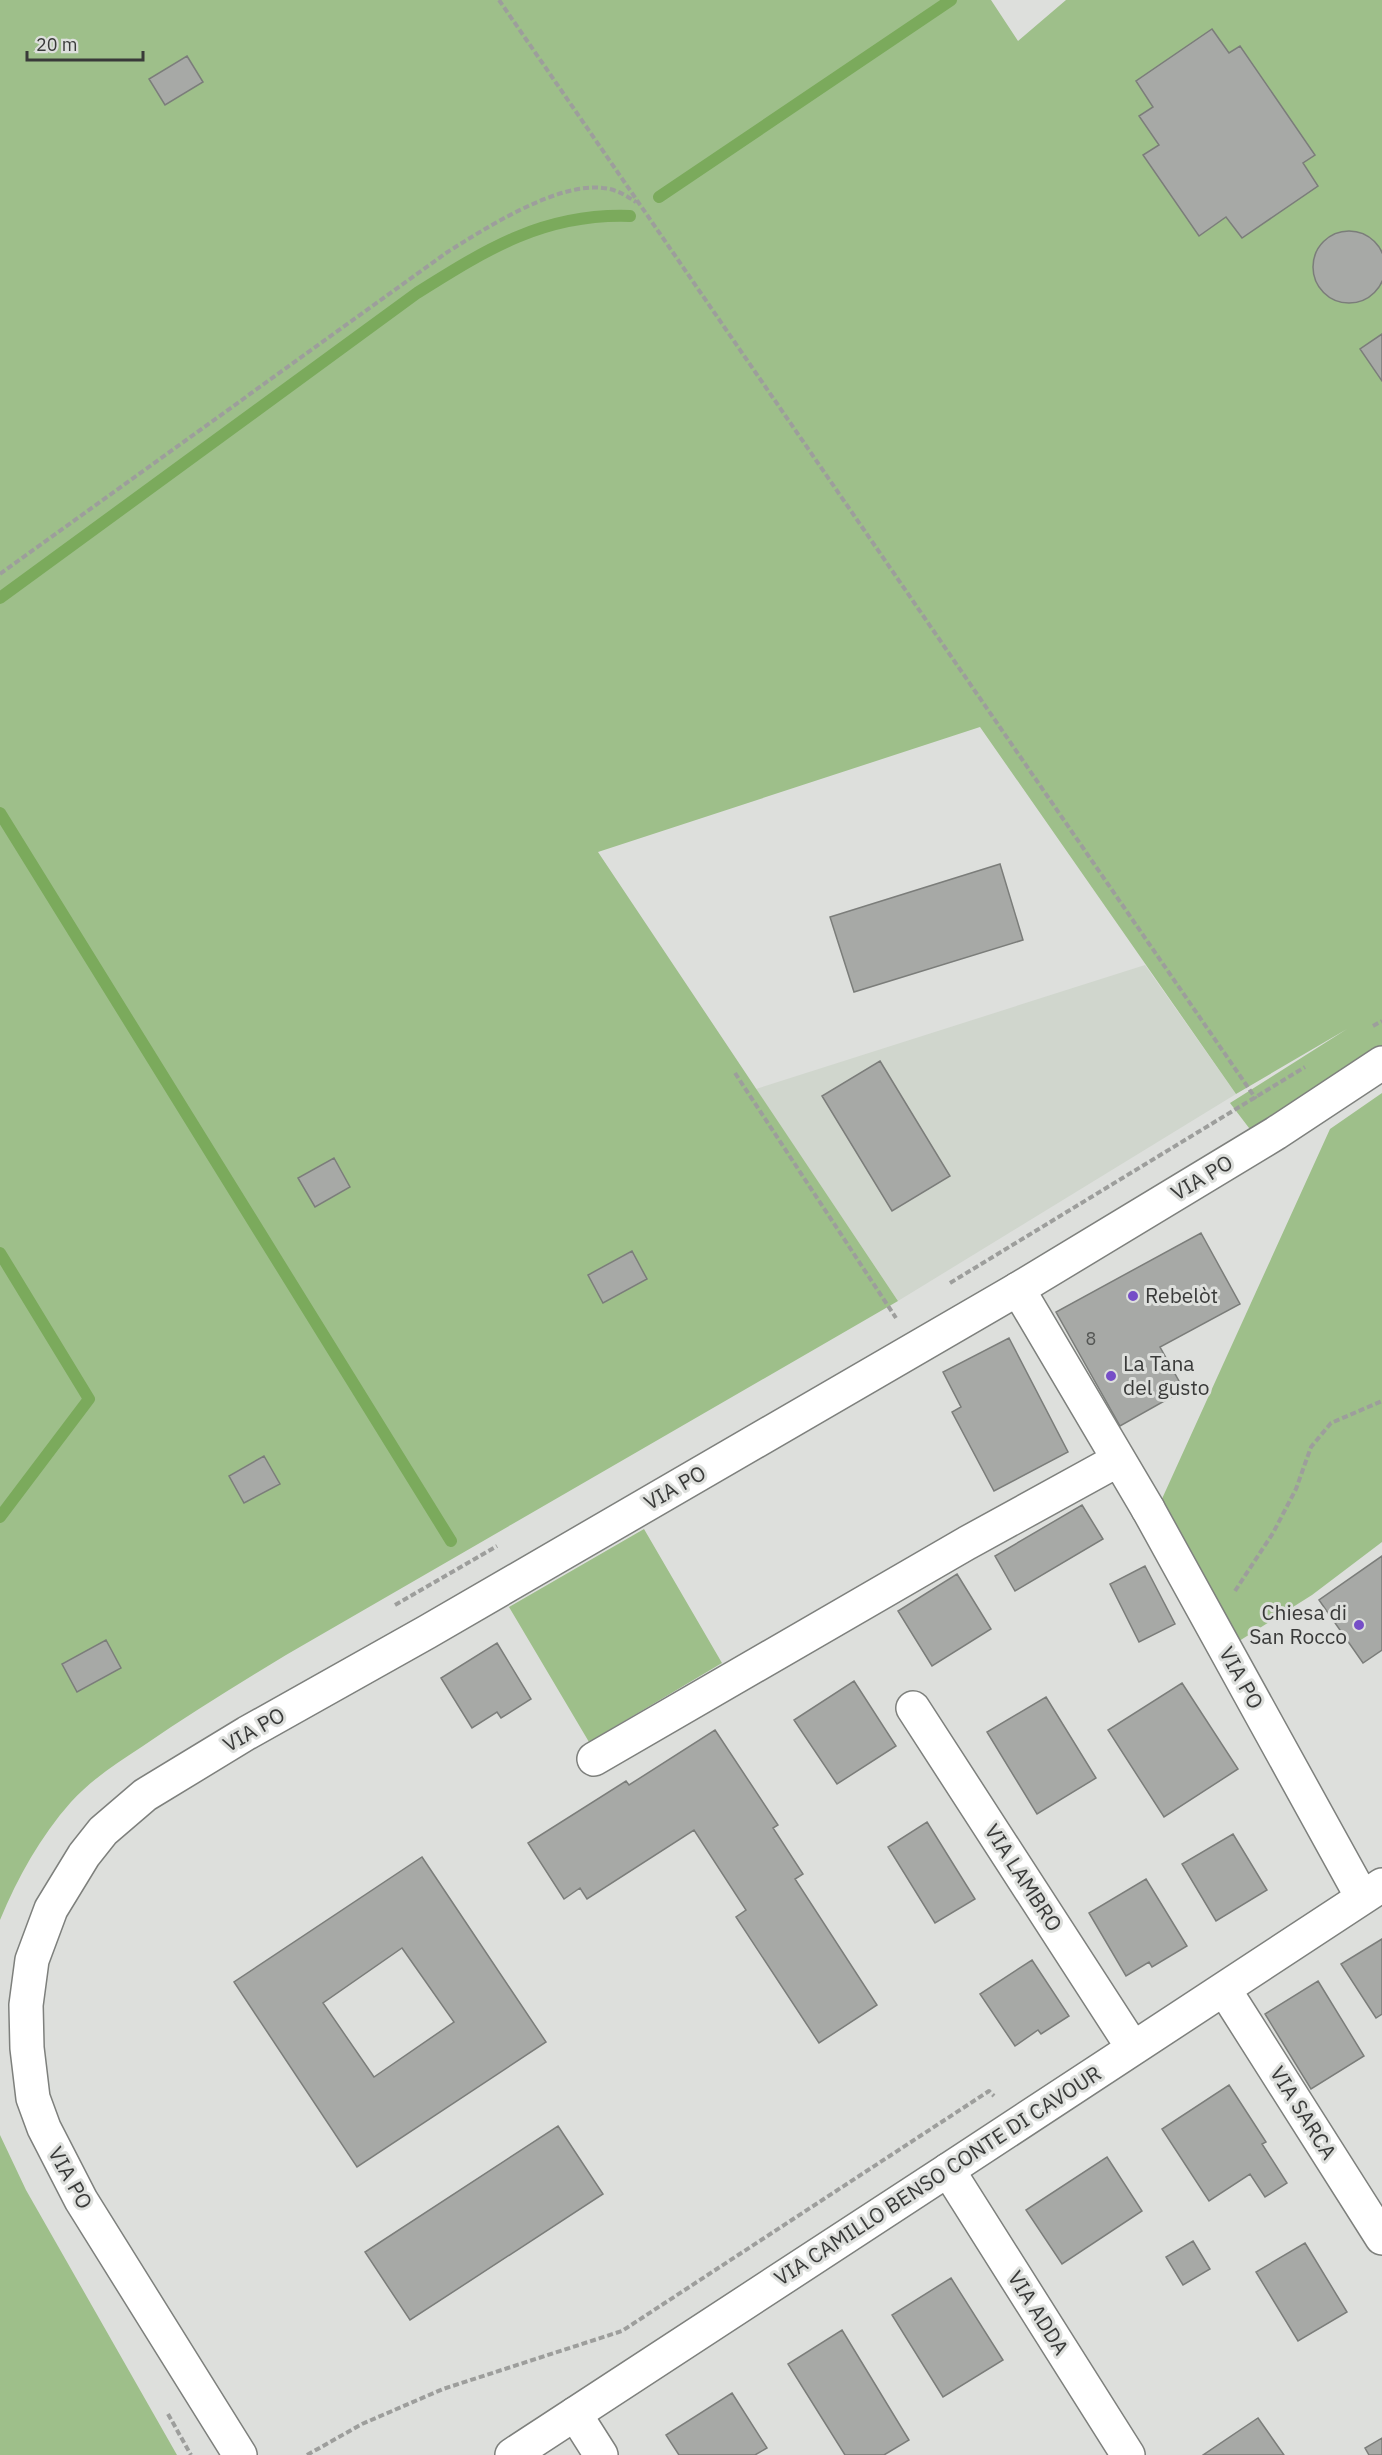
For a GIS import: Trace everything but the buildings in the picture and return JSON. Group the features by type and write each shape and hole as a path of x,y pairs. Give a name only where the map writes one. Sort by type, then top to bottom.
{"street":[{"name":"VIA PO","path":"240,2455 81,2200 44,2128 33,2098 27,2048 27,1994 32,1960 41,1932 65,1884 103,1831 144,1795 247,1733 427,1632 1018,1289 1276,1133 1382,1063"},
{"name":"VIA PO","path":"1018,1289 1148,1509 1222,1643 1372,1891"},
{"path":"594,1759 967,1543 1118,1460"},
{"name":"VIA LAMBRO","path":"913,1708 1133,2048"},
{"name":"VIA CAMILLO BENSO CONTE DI CAVOUR","path":"512,2455 1372,1891"},
{"name":"VIA SARCA","path":"1224,1989 1382,2238"},
{"name":"VIA ADDA","path":"948,2170 1128,2455"},
{"path":"575,2414 601,2455"}],"path":[{"path":"499,0 1248,1087 1276,1133"},
{"path":"0,574 446,253 502,219 578,189 601,187 618,191 639,205"},
{"path":"735,1073 916,1348"},
{"path":"1222,1643 1225,1641 1233,1595 1273,1533 1296,1490 1311,1447 1331,1424 1382,1401"},
{"path":"307,2455 362,2424 444,2389 622,2331 989,2091 1019,2122"}],"shaded area":[{"path":"1145,965 1236,1094 898,1301 756,1089"}],"green space":[{"path":"0,0 991,0 1018,41 1066,0 1382,0 1382,1063 1262,1145 1230,1103 1347,1029 1236,1094 980,727 598,852 898,1301 286,1655 114,1765 79,1794 49,1829 22,1873 0,1920"},
{"path":"1382,1093 1382,1542 1312,1595 1228,1648 1156,1512 1330,1129"},
{"path":"644,1529 722,1663 589,1742 509,1607"},
{"path":"0,2135 26,2190 177,2455 0,2455"}],"waterway":[{"path":"659,197 951,0"},
{"path":"0,598 417,293 443,277 492,249 543,227 599,217 630,216"},
{"path":"0,813 451,1541"},
{"path":"0,1253 89,1399 0,1517"}],"place":[{"name":"Rebelòt","path":"1133,1296"},
{"name":"La Tana del gusto","path":"1111,1376"},
{"name":"Chiesa di San Rocco","path":"1359,1625"}]}
